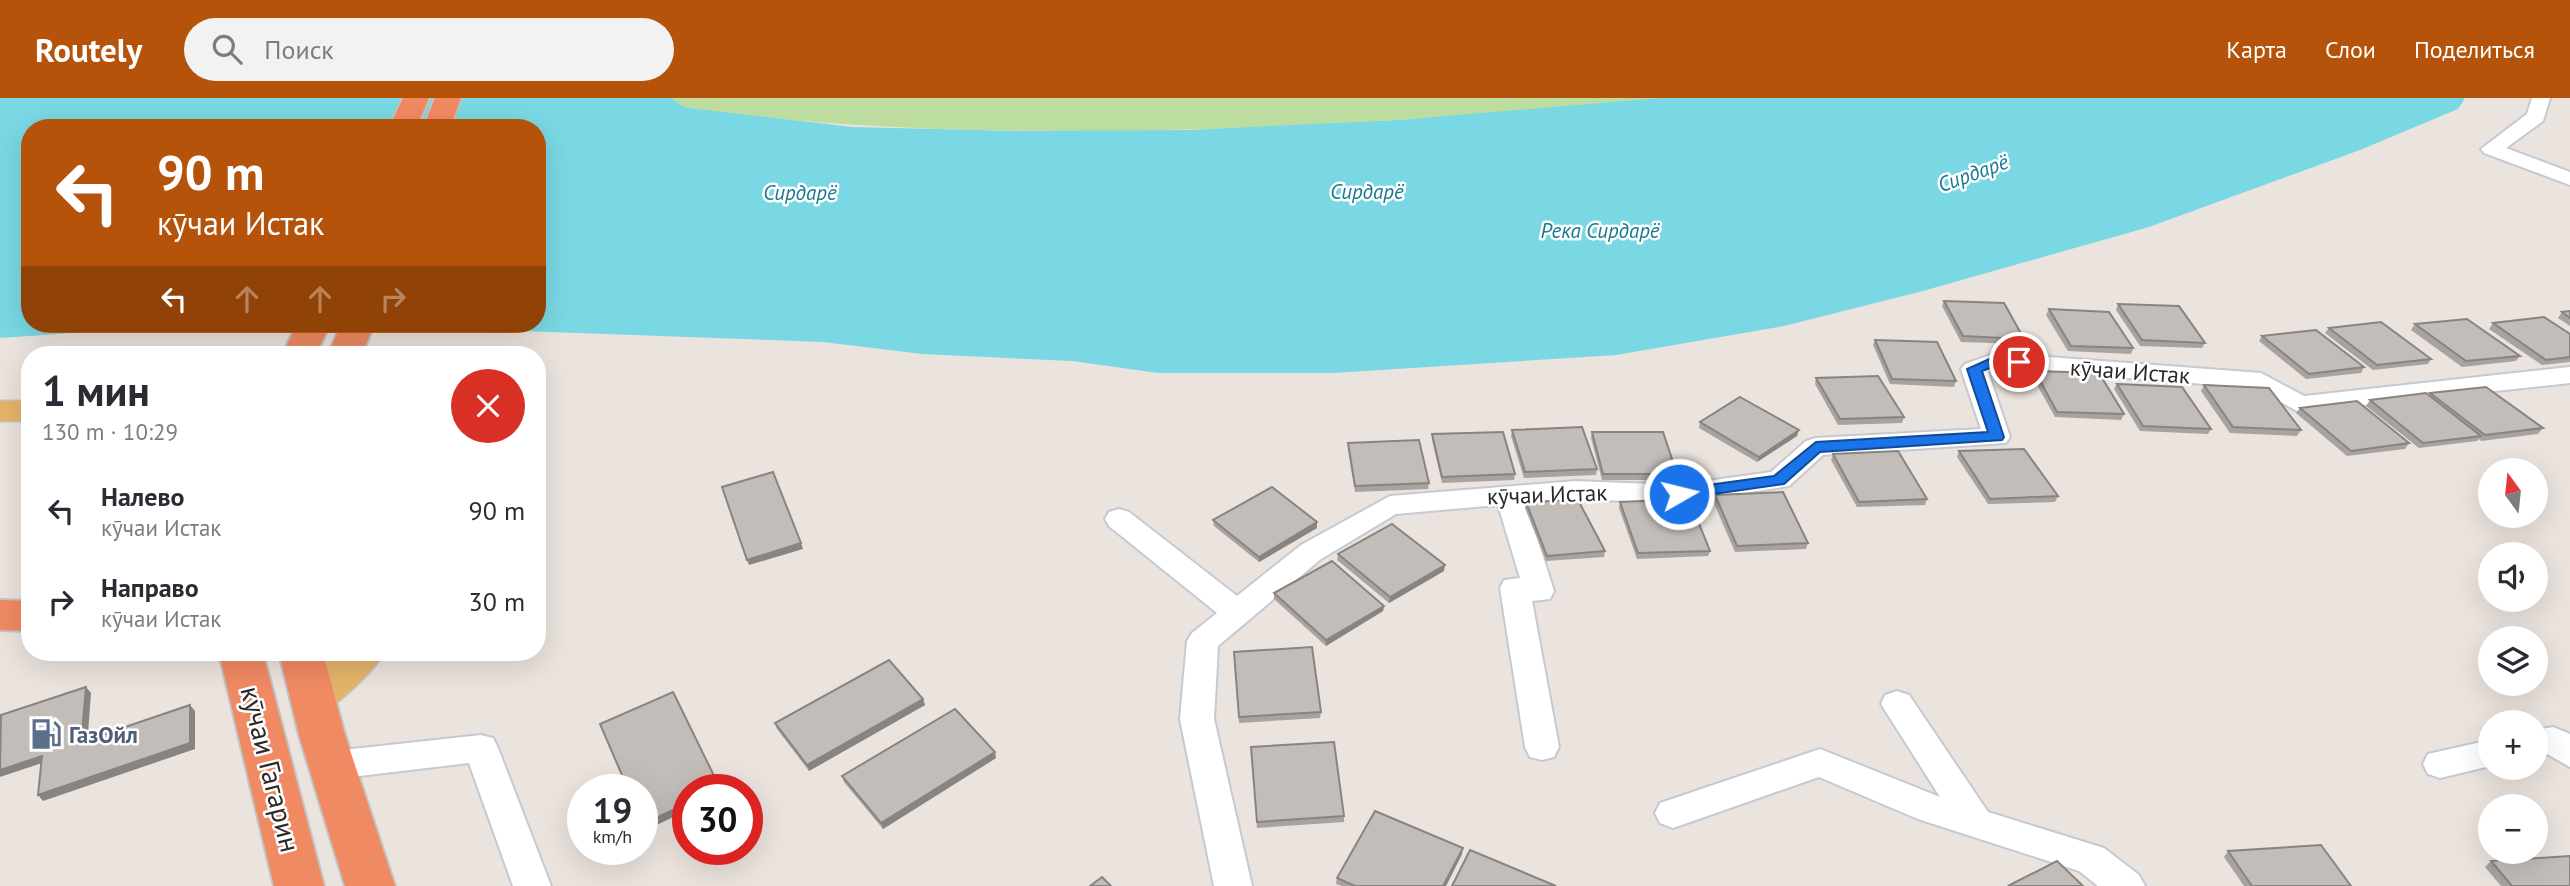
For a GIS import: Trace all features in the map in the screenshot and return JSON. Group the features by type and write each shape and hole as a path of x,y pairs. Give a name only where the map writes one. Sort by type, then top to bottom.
{"highway":[{"path":"406,119 416,98"},
{"path":"440,119 449,98"},
{"path":"0,595 21,596"},
{"path":"0,615 21,616"},
{"name":"кӯчаи Гагарин","path":"237,661 299,886"},
{"path":"303,661 370,886"}],"main road":[{"path":"0,411 21,411"},
{"path":"0,422 21,422"},
{"path":"323,733 361,661"}],"street":[{"path":"2541,98 2536,117 2491,149 2570,179"},
{"name":"кӯчаи Истак","path":"1233,886 1197,719 1203,641 1311,552 1390,505 1574,490 1679,494 1779,480 1816,447 1997,437 1974,369 1996,360 2261,381 2299,404 2570,374"},
{"path":"1509,495 1539,591 1515,588 1542,747"},
{"path":"1119,519 1237,612"},
{"path":"1898,704 1976,824"},
{"path":"323,733 481,748 532,886"},
{"path":"2548,741 2553,740 2570,753"},
{"path":"2440,764 2478,756"},
{"path":"1673,814 1820,763 1976,824 2091,859 2126,886"}],"green space":[{"path":"671,98 1659,98 1379,121 1099,131 948,129 848,124 684,107"}],"water":[{"name":"Река Сирдарё","path":"0,98 671,98 684,107 853,127 1021,131 1188,130 1398,120 1659,98 2465,98 2458,109 2360,150 2149,227 1923,291 1784,326 1616,355 1334,373 1158,373 1072,361 922,354 823,342 546,332 546,119 21,119 21,333 73,333 0,338"}],"building":[{"path":"1944,301 2004,303 2024,339 1963,336"},
{"path":"2118,304 2179,306 2205,343 2142,340"},
{"path":"2049,309 2109,312 2133,348 2071,346"},
{"path":"2544,317 2570,334 2570,357 2546,360 2493,323"},
{"path":"2467,319 2520,356 2466,361 2415,324"},
{"path":"2381,322 2431,359 2377,365 2329,328"},
{"path":"2316,330 2364,367 2309,374 2262,336"},
{"path":"1875,340 1937,342 1956,381 1892,379"},
{"path":"2035,371 2099,373 2124,414 2057,412"},
{"path":"1878,376 1904,417 1840,419 1816,378"},
{"path":"2117,384 2182,387 2211,429 2143,426"},
{"path":"2204,385 2269,388 2301,430 2233,427"},
{"path":"2486,387 2543,428 2485,435 2430,393"},
{"path":"2426,393 2481,436 2423,443 2370,400"},
{"path":"1740,397 1799,430 1759,457 1700,422"},
{"path":"2357,401 2409,443 2351,451 2300,408"},
{"path":"1582,427 1597,469 1525,472 1512,430"},
{"path":"1503,432 1515,474 1442,477 1432,434"},
{"path":"1592,432 1663,432 1677,474 1603,474"},
{"path":"1419,440 1429,483 1355,486 1348,443"},
{"path":"2024,449 2058,496 1990,499 1959,451"},
{"path":"1898,451 1927,499 1859,502 1833,454"},
{"path":"773,472 801,543 747,560 722,487"},
{"path":"1272,487 1317,522 1259,557 1213,520"},
{"path":"1783,492 1808,543 1737,546 1715,495"},
{"path":"1689,499 1710,551 1638,553 1620,502"},
{"path":"1578,500 1605,551 1547,556 1526,502"},
{"path":"1392,524 1445,565 1390,597 1338,554"},
{"path":"1332,561 1384,606 1326,640 1274,593"},
{"path":"1312,647 1321,712 1239,717 1234,652"},
{"path":"889,660 923,699 807,765 775,723"},
{"name":"ГазОйл","path":"86,687 81,742 190,705 190,743 38,795 42,756 0,770 1,715"},
{"path":"673,692 713,774 672,774 672,810 658,817 658,774 622,774 600,724"},
{"path":"955,709 995,752 881,823 842,776"},
{"path":"1334,742 1344,816 1257,822 1251,747"},
{"path":"1375,811 1463,848 1443,886 1355,886 1337,878"},
{"path":"2321,845 2351,886 2252,886 2228,851"},
{"path":"1470,850 1556,886 1452,886"},
{"path":"2570,856 2570,886 2512,886 2494,864 2548,864 2548,857"},
{"path":"2057,861 2083,886 2008,886"},
{"path":"1102,877 1111,886 1090,886"}],"place":[{"name":"ГазОйл","path":"46,734"}],"route":[{"path":"1679,494 1779,480 1816,447 1997,437 1974,369 1996,360 2019,362"}],"water label":[{"name":"Сирдарё","path":"1973,173"},
{"name":"Сирдарё","path":"1367,191"},
{"name":"Сирдарё","path":"800,192"}]}
